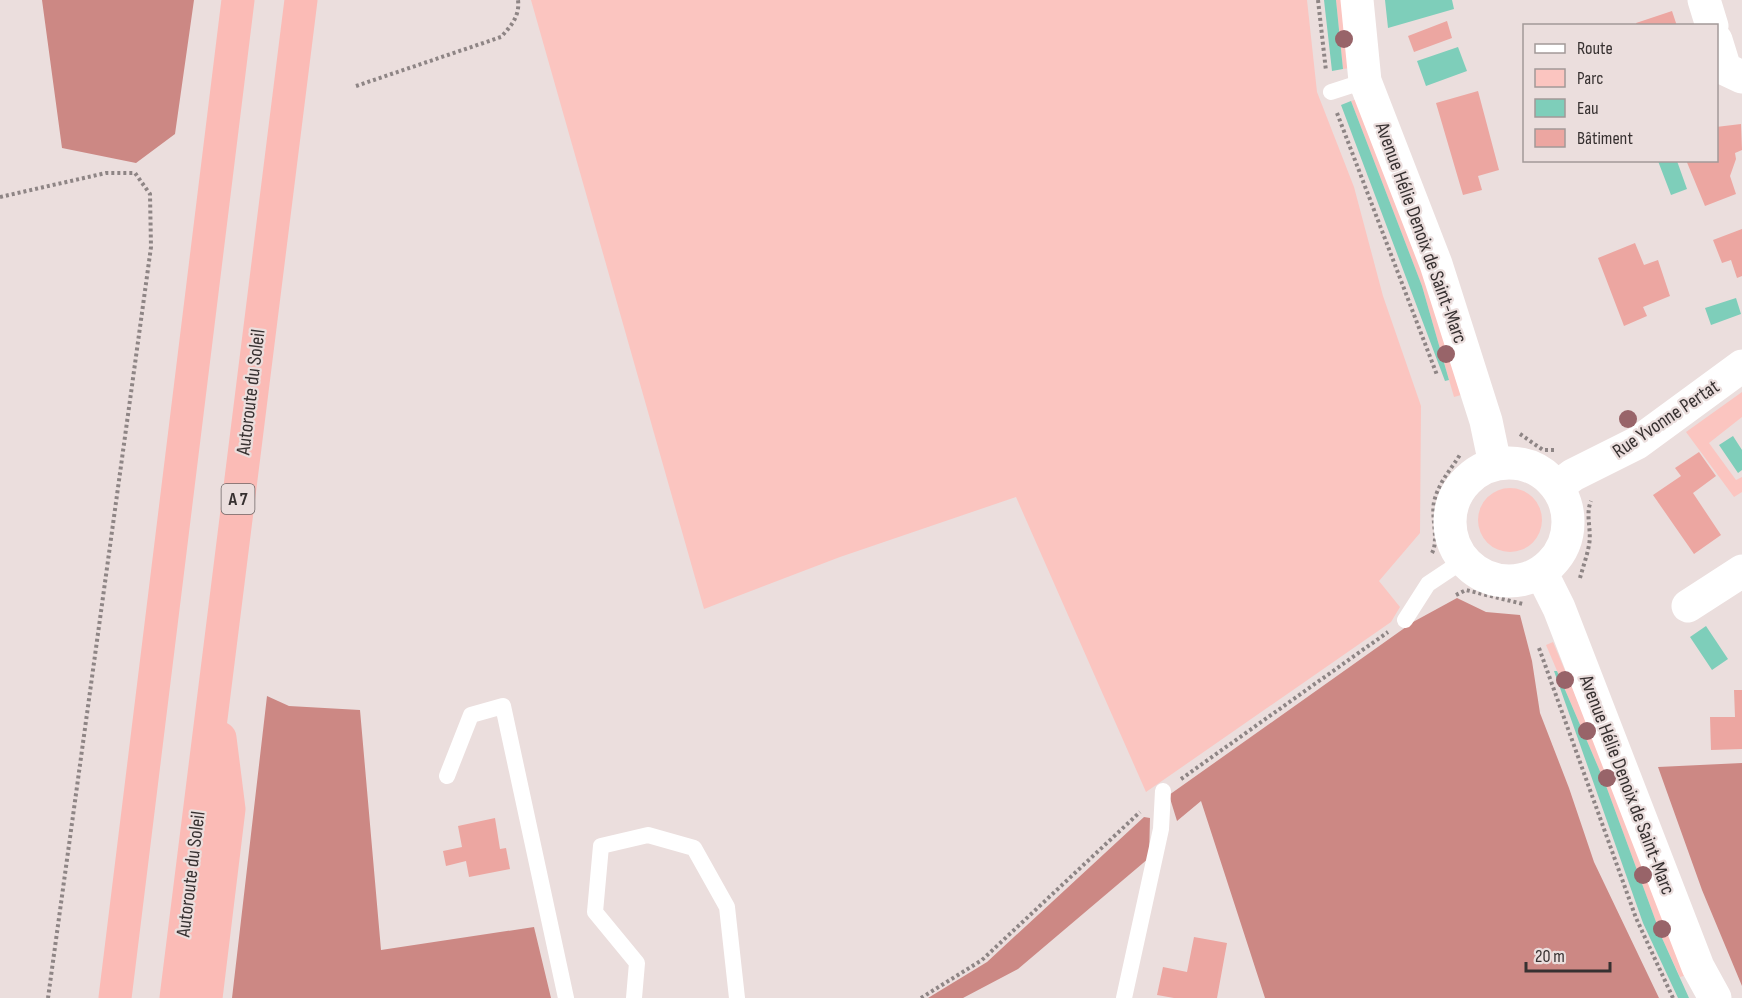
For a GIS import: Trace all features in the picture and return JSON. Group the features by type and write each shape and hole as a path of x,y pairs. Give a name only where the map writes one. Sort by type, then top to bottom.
{"highway":[{"path":"115,998 238,0"},
{"name":"Autoroute du Soleil","path":"176,998 301,0"},
{"path":"206,998 229,809 214,690"}],"street":[{"name":"Avenue Hélie Denoix de Saint-Marc","path":"1357,0 1365,81 1436,264 1486,421 1495,464"},
{"path":"1704,0 1711,24"},
{"path":"1718,46 1725,69 1742,77"},
{"name":"Rue Yvonne Pertat","path":"1557,487 1573,475 1637,443 1742,366"},
{"path":"1512,463 1529,466 1545,474 1557,487 1566,504 1568,523 1565,542 1555,559 1542,572 1518,580 1492,579 1477,571 1464,560 1453,539 1450,515 1458,493 1474,474 1495,464 1512,463"},
{"path":"1688,606 1742,570"},
{"name":"Avenue Hélie Denoix de Saint-Marc","path":"1542,572 1559,608 1698,967 1715,998"}],"lane":[{"path":"1331,93 1365,81"},
{"path":"1405,620 1428,584 1464,560"},
{"path":"447,776 471,715 503,706 566,998"},
{"path":"1124,998 1161,829 1163,791"},
{"path":"634,998 637,963 595,912 601,846 648,835 694,848 727,907 737,998"}],"path":[{"path":"356,86 501,37 513,25 519,7 518,0"},
{"path":"1318,0 1326,71 1331,93 1440,384"},
{"path":"0,197 106,173 135,173 150,194 151,247 48,998"},
{"path":"1515,423 1520,434 1543,450 1560,450"},
{"path":"1430,556 1435,547 1432,519 1439,486 1463,450"},
{"path":"1578,584 1589,545 1591,529 1588,509 1593,496"},
{"path":"1449,598 1466,590 1524,604 1527,612"},
{"path":"1537,642 1636,918 1673,998"}],"green space":[{"path":"531,0 1307,0 1317,92 1354,187 1383,296 1421,406 1420,533 1379,581 1400,607 1391,622 1146,792 1016,497 840,557 704,609"},
{"path":"1336,0 1343,0 1350,68 1343,69"},
{"path":"1358,99 1413,241 1461,395 1454,397 1422,286 1351,101"},
{"path":"1742,392 1742,417 1709,443 1736,480 1742,477 1742,492 1734,497 1686,432"},
{"path":"1504,488 1516,488 1533,497 1540,508 1542,520 1540,532 1533,543 1516,552 1504,552 1492,547 1483,538 1478,526 1478,514 1483,502 1492,493"},
{"path":"1553,642 1610,778 1687,975 1680,977 1662,938 1605,783 1546,645"}],"shaded area":[{"path":"42,0 194,0 175,134 136,163 62,148"},
{"path":"1457,598 1486,612 1520,615 1532,661 1540,713 1594,862 1659,998 1265,998 1201,801 1177,821 1169,795 1413,622"},
{"path":"267,696 289,706 360,710 381,950 534,927 551,998 232,998"},
{"path":"1742,763 1742,986 1702,890 1658,767"},
{"path":"1144,817 1150,818 1149,858 1018,969 963,998 928,998 987,962"}],"water":[{"path":"1324,0 1336,0 1343,69 1332,71"},
{"path":"1385,0 1452,0 1454,9 1388,28"},
{"path":"1458,47 1467,71 1426,86 1417,61"},
{"path":"1351,101 1422,286 1449,380 1445,381 1341,105"},
{"path":"1658,162 1677,162 1687,189 1671,195"},
{"path":"1736,298 1741,314 1711,325 1705,308"},
{"path":"1733,436 1742,450 1742,470 1738,473 1719,445"},
{"path":"1706,626 1728,659 1712,670 1690,637"},
{"path":"1554,671 1557,671 1605,783 1662,938 1689,998 1678,998 1643,923"}],"building":[{"path":"1672,11 1676,24 1636,24"},
{"path":"1447,21 1452,38 1414,52 1408,36"},
{"path":"1478,91 1499,170 1478,176 1482,190 1463,195 1436,103"},
{"path":"1741,124 1742,150 1735,153 1736,159 1730,176 1736,194 1705,206 1687,162 1718,162 1718,127"},
{"path":"1742,229 1742,276 1737,278 1731,260 1722,263 1713,240"},
{"path":"1635,243 1644,265 1658,260 1670,296 1643,307 1647,316 1624,326 1598,258"},
{"path":"1699,452 1716,476 1693,493 1721,535 1694,554 1653,495 1681,476 1675,468"},
{"path":"1734,690 1742,690 1742,749 1711,750 1710,717 1735,717"},
{"path":"495,818 500,849 506,848 510,869 469,877 466,861 446,866 443,851 462,847 458,826"},
{"path":"1194,937 1227,943 1217,998 1174,998 1157,995 1163,967 1187,972"}]}
